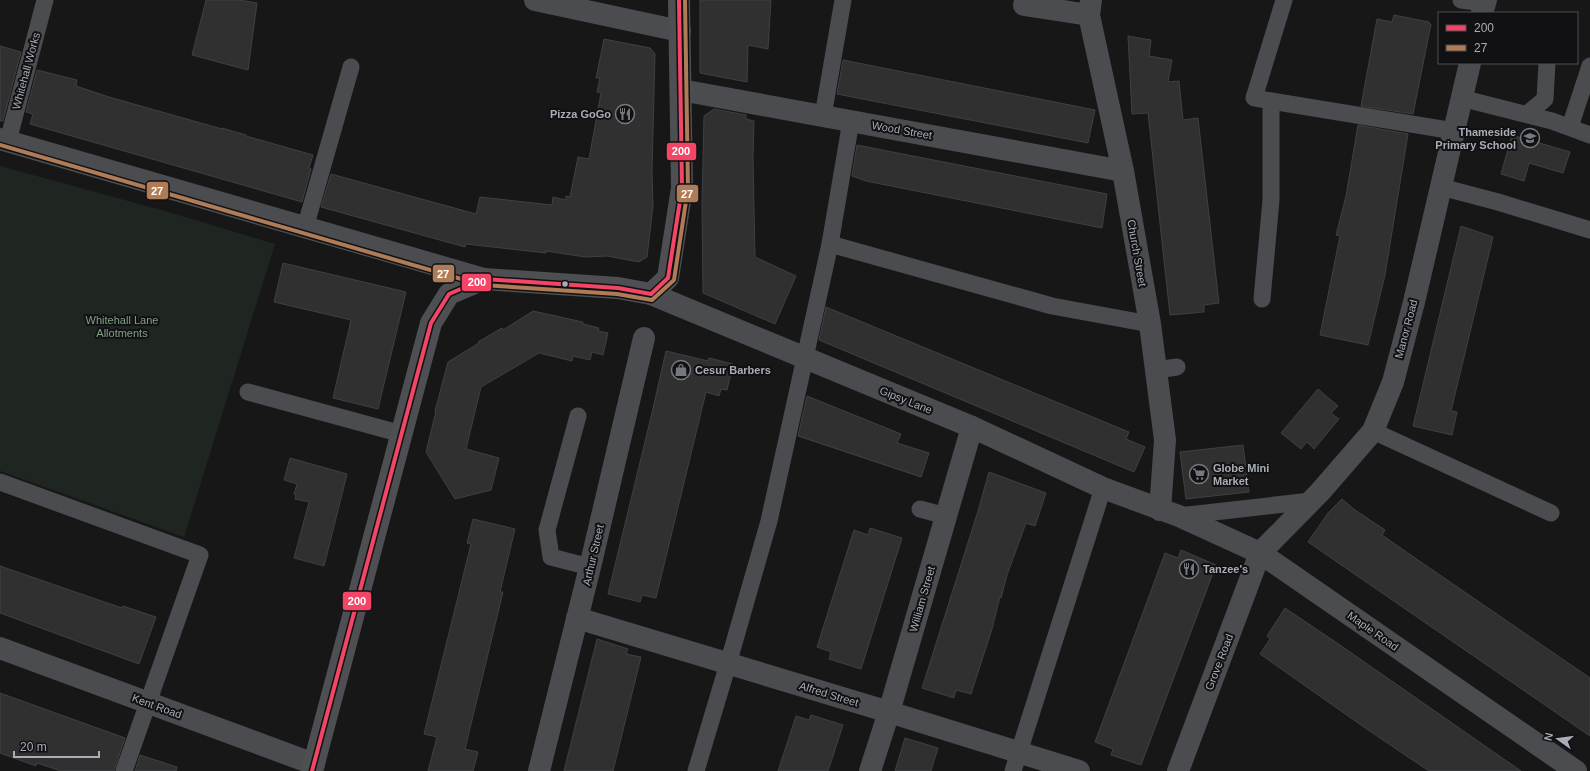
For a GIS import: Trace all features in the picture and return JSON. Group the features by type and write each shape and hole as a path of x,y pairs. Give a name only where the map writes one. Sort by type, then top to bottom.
{"main road":[{"path":"313,768 432,323 449,294 484,279 618,288 651,294 668,278 682,188 679,0"}],"street":[{"path":"535,0 680,30"},
{"path":"1024,5 1090,7"},
{"name":"Church Street","path":"1090,7 1123,171 1150,324 1166,368 1165,440 1169,513"},
{"name":"Manor Road","path":"1260,553 1311,501 1373,431 1392,382 1414,302 1470,64"},
{"name":"Wood Street","path":"681,90 1123,171"},
{"path":"4,140 484,279"},
{"name":"Gipsy Lane","path":"651,294 972,427 1103,488 1169,513"},
{"name":"Arthur Street","path":"539,771 590,567 644,338"},
{"name":"William Street","path":"870,771 889,712 972,427"},
{"name":"Maple Road","path":"1169,513 1260,553 1576,771"},
{"name":"Grove Road","path":"1178,771 1260,553"},
{"name":"Alfred Street","path":"577,618 889,712 1016,761 1079,771"},
{"name":"Kent Road","path":"0,648 149,703 313,768"}],"lane":[{"name":"Whitehall Works","path":"4,140 45,0"},
{"path":"823,116 843,0"},
{"path":"1284,0 1254,98 1454,130"},
{"path":"1461,0 1484,5"},
{"path":"1527,114 1545,99 1547,64"},
{"path":"1570,127 1586,73 1590,66"},
{"path":"305,228 351,67"},
{"path":"1461,98 1527,114 1570,127 1590,135"},
{"path":"1262,299 1271,200 1271,101"},
{"path":"696,771 769,520 830,244 851,121"},
{"path":"1441,187 1498,202 1590,230"},
{"path":"830,244 1052,306 1150,324"},
{"path":"248,392 402,434"},
{"path":"578,416 547,530 551,557 590,567"},
{"path":"1373,431 1551,513"},
{"path":"0,482 200,555 124,771"},
{"path":"1016,761 1103,488"},
{"path":"1169,513 1311,501"},
{"path":"920,509 946,516"}],"green space":[{"name":"Whitehall Lane Allotments","path":"0,166 172,213 275,244 184,537 0,471"}],"building":[{"path":"206,0 239,0 257,3 248,70 192,55"},
{"path":"700,0 771,0 768,49 748,45 747,82 700,73"},
{"path":"1394,15 1429,22 1429,24 1431,24 1413,114 1361,106 1377,19 1392,22"},
{"path":"1128,36 1151,40 1149,56 1172,60 1168,82 1179,81 1183,120 1198,118 1219,303 1204,305 1204,312 1170,315 1148,113 1132,114"},
{"path":"604,39 650,48 655,54 652,171 653,206 647,257 639,262 607,256 585,257 546,251 546,253 466,244 465,247 321,207 331,174 476,214 480,197 552,205 553,197 566,200 566,196 570,197 578,157 589,159 601,93 597,92 600,78 596,78"},
{"path":"0,46 21,52 3,121 0,121"},
{"path":"843,60 1095,110 1088,143 837,94"},
{"path":"37,70 77,80 76,86 109,97 313,155 309,168 311,169 302,202 30,124 33,114 26,112"},
{"path":"714,109 746,115 746,119 754,121 753,157 755,257 796,276 775,324 703,293 702,203 704,116"},
{"path":"1358,125 1408,134 1385,275 1368,345 1320,335 1340,236 1336,235 1346,196"},
{"path":"1512,135 1570,152 1563,173 1529,163 1524,181 1501,174"},
{"path":"857,145 1107,194 1102,228 866,181 852,176"},
{"path":"1461,226 1493,237 1451,411 1457,412 1452,435 1413,426"},
{"path":"283,263 406,292 378,409 333,398 351,320 274,302"},
{"path":"826,307 1129,432 1126,439 1145,447 1134,472 819,340"},
{"path":"533,311 583,322 583,324 599,328 598,331 608,333 603,355 592,352 590,360 573,356 572,361 539,353 481,387 466,449 499,458 491,490 455,499 426,452 448,362 479,343 478,342 502,328 503,330"},
{"path":"666,351 708,361 709,358 733,364 727,390 721,389 719,396 706,392 656,598 642,595 640,602 608,594"},
{"path":"1318,389 1338,406 1331,413 1339,419 1314,449 1307,442 1301,449 1281,433"},
{"path":"807,396 901,434 897,443 929,453 921,477 798,436"},
{"path":"1243,445 1249,492 1186,499 1180,452"},
{"path":"290,458 347,474 324,566 294,558 309,502 295,499 296,495 294,494 297,484 284,480"},
{"path":"989,472 1046,493 1035,526 1026,523 1007,575 992,629 971,694 956,690 954,698 922,688"},
{"path":"1342,499 1355,510 1385,530 1382,535 1590,678 1590,736 1308,542 1328,513"},
{"path":"473,519 515,529 500,592 503,592 465,749 478,752 473,771 428,771 437,737 424,734 471,544 467,543"},
{"path":"870,528 902,538 861,669 829,659 831,652 817,647 854,530 868,535"},
{"path":"1181,550 1216,565 1141,765 1111,755 1113,749 1095,742 1165,553 1178,558"},
{"path":"0,566 122,608 123,606 156,617 139,664 0,613"},
{"path":"1285,608 1521,771 1429,771 1368,730 1260,654 1270,639 1267,636"},
{"path":"597,639 628,649 626,654 641,657 613,771 564,771"},
{"path":"0,693 125,738 114,771 61,771 37,763 36,766 0,753"},
{"path":"811,715 843,725 828,771 778,771 796,716 809,720"},
{"path":"905,738 938,748 931,771 895,771"},
{"path":"140,755 177,767 176,771 135,771"}],"transit line":[{"name":"200","path":"651,294 668,278 682,188 679,0"},
{"name":"27","path":"0,145 482,285 617,294 652,300 674,280 688,188 685,0"},
{"name":"200","path":"312,771 431,323 449,294 484,279 618,288 651,294"}],"place":[{"name":"Pizza GoGo","path":"625,114"},
{"name":"Thameside Primary School","path":"1530,138"},
{"name":"Cesur Barbers","path":"681,370"},
{"name":"Globe Mini Market","path":"1199,474"},
{"name":"Tanzee's","path":"1189,569"}]}
